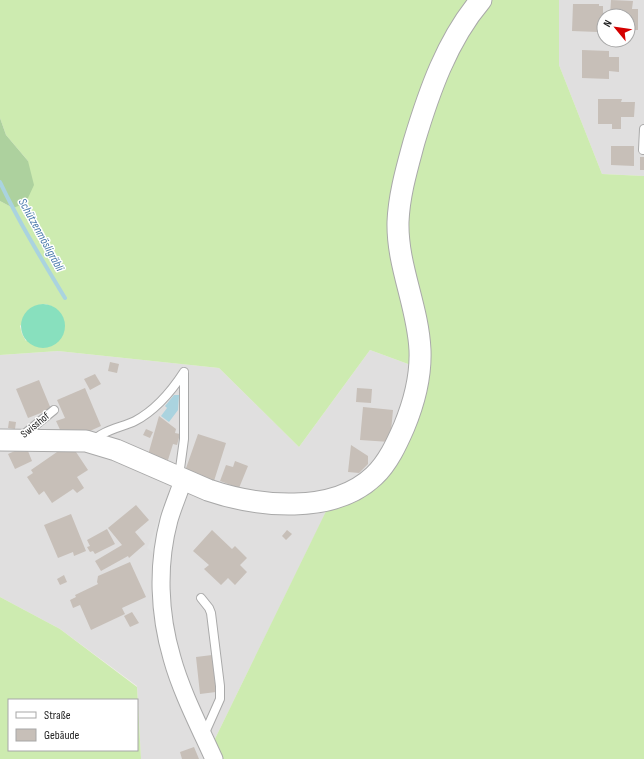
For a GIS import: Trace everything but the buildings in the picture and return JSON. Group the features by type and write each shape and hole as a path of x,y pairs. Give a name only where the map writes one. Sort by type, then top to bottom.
{"street":[{"path":"5,440 93,442 116,450 181,479 241,503 259,502 301,504 327,500 345,495 376,475 393,450 407,419 414,399 419,368 420,352 417,320 399,247 398,223 403,183 424,110 440,66 464,20 481,0"},
{"path":"181,479 164,542 161,604 172,659 214,759"}],"lane":[{"path":"644,129 644,150"},
{"path":"93,442 100,435 134,422 150,412 166,397 184,372 184,439 180,473 181,479"},
{"name":"Swisshof","path":"5,440 54,410"},
{"path":"201,598 211,613 220,686 220,700 204,735"}],"shaded area":[{"path":"559,0 644,0 644,176 602,174 559,65"},
{"path":"370,350 419,368 393,450 332,500 210,749 214,759 141,759 137,686 60,629 0,597 0,355 58,351 219,368 299,447"},
{"path":"164,500 169,502 154,554 147,548 154,532"}],"green space":[{"path":"0,0 559,0 559,65 602,174 644,176 644,759 214,759 210,749 332,499 376,475 419,368 370,350 299,447 219,368 58,351 0,355 0,201 13,208 28,161 6,135 0,118","holes":["46,304 53,307 26,341 20,326 38,305"]},
{"path":"0,118 6,135 28,161 34,185 28,198 21,205 13,208 0,201"},
{"path":"43,304 55,308 61,314 65,326 61,338 55,344 43,348 31,344 25,338 21,326 25,314 31,308"},
{"path":"0,597 60,629 137,687 138,699 8,699 8,751 138,751 138,705 141,759 0,759"}],"water":[{"path":"174,395 179,395 178,410 169,422 161,416 167,408 165,406"}],"waterway":[{"name":"Schützenmösligräbli","path":"0,182 39,255 65,298"}]}
